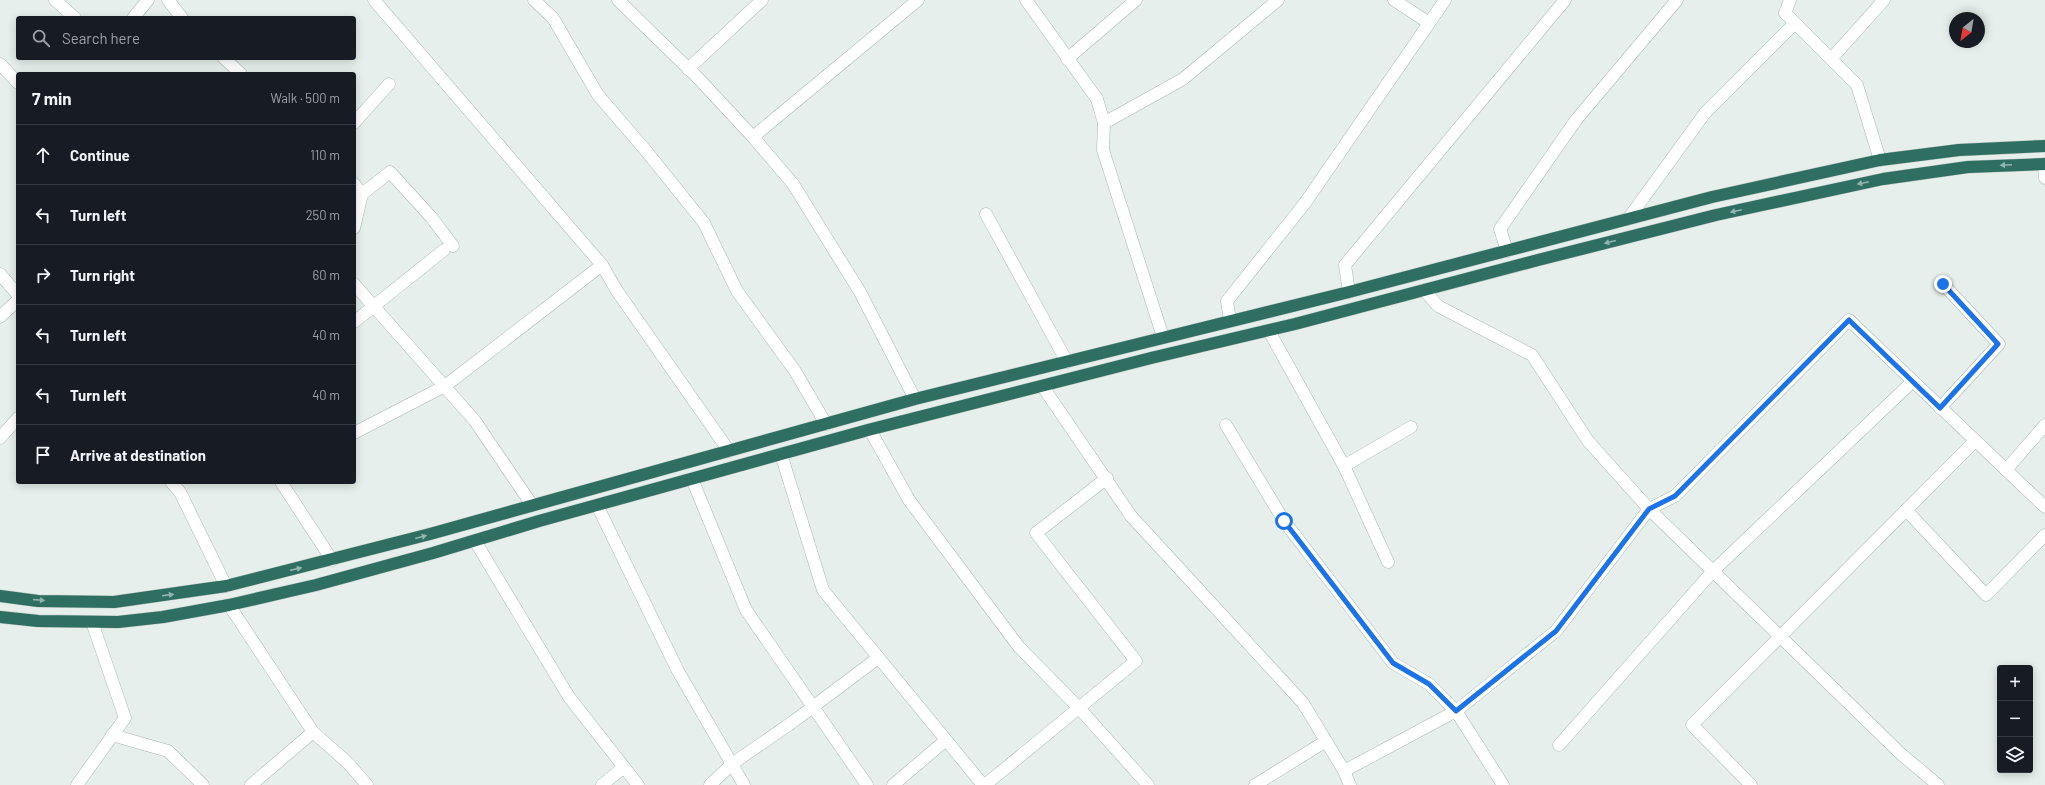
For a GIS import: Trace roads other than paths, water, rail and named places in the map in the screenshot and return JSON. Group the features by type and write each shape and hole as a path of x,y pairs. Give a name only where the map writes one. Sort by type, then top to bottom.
{"highway":[{"path":"0,596 38,601 114,602 226,586 332,560 915,399 1349,292 1712,197 1880,160 1959,150 2045,146"},
{"path":"1880,160 1883,179"},
{"path":"0,617 38,621 118,622 163,617 229,605 316,585 596,505 870,430 1354,309 1513,266 1716,215 1883,179 1968,167 2045,164"},
{"path":"1507,251 1513,266"},
{"path":"1349,292 1354,309"},
{"path":"1163,338 1167,355"},
{"path":"776,438 781,454"},
{"path":"591,489 596,505"},
{"path":"532,505 539,521"},
{"path":"226,586 229,605"},
{"path":"90,602 92,622"}],"street":[{"path":"55,0 73,16"},
{"path":"135,16 148,0"},
{"path":"168,0 180,16"},
{"path":"374,0 602,265 617,291 730,451"},
{"path":"534,0 553,18 598,95 647,152 704,223 737,291 795,371 826,424"},
{"path":"618,0 688,69 753,137 793,184 860,292 915,399"},
{"path":"688,69 762,0"},
{"path":"753,137 918,0"},
{"path":"1026,0 1097,99 1104,123 1103,150 1163,338"},
{"path":"1067,58 1136,0"},
{"path":"1104,123 1184,79 1278,0"},
{"path":"1394,0 1429,23"},
{"path":"1230,321 1226,301 1305,203 1445,0"},
{"path":"1349,292 1345,265 1565,0"},
{"path":"1507,251 1500,229 1576,120 1678,0"},
{"path":"1790,0 1785,13 1857,85 1880,160"},
{"path":"1831,59 1884,0"},
{"path":"1628,219 1705,113 1795,23"},
{"path":"226,60 239,72"},
{"path":"0,64 16,81"},
{"path":"356,121 389,84"},
{"path":"2045,164 2045,178"},
{"path":"356,208 358,189 390,172 431,217 448,248 356,320"},
{"path":"986,214 1067,362"},
{"path":"356,432 445,386 602,265"},
{"path":"0,274 16,294"},
{"path":"1940,408 1998,344 1943,284"},
{"path":"356,286 476,421 532,505"},
{"path":"1424,290 1438,306 1532,355 1588,441 1649,509 1901,754 1938,785"},
{"path":"0,317 16,302"},
{"path":"1344,771 1456,711 1556,631 1649,509 1675,496 1849,320 2045,507"},
{"path":"1269,330 1344,466 1388,562"},
{"path":"1559,745 1714,571 1913,381"},
{"path":"1043,387 1131,516 1303,703 1344,771 1350,785"},
{"path":"0,438 16,420"},
{"path":"1226,425 1284,521 1393,663 1429,684 1456,711 1504,785"},
{"path":"2006,470 2045,425"},
{"path":"1344,466 1411,427"},
{"path":"870,430 909,500 1014,640 1079,708 1148,785"},
{"path":"1751,785 1692,725 1975,441"},
{"path":"781,454 822,590 984,785 1136,661 1036,532 1106,478"},
{"path":"692,479 746,610 867,785"},
{"path":"173,484 180,492 226,586"},
{"path":"282,484 332,560"},
{"path":"596,505 678,671 744,785"},
{"path":"1906,510 1986,595 2045,535"},
{"path":"474,541 569,697 638,785"},
{"path":"229,605 313,732 348,762 367,785"},
{"path":"77,785 125,718 92,622"},
{"path":"710,785 732,764 813,707 878,658"},
{"path":"251,785 313,732"},
{"path":"112,735 168,751 203,785"},
{"path":"893,785 946,740"},
{"path":"1255,785 1326,741"},
{"path":"602,785 624,767"}]}
